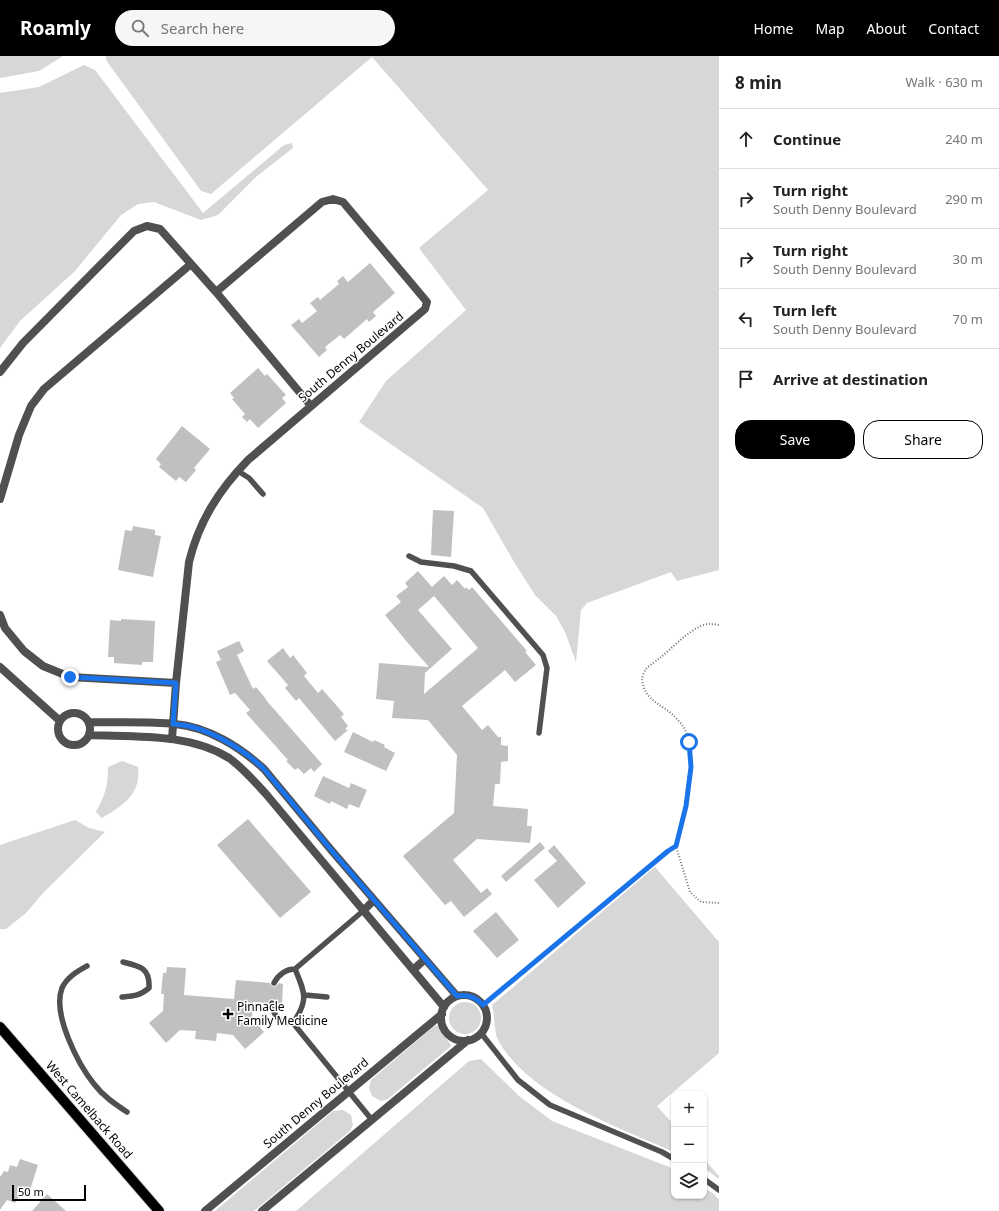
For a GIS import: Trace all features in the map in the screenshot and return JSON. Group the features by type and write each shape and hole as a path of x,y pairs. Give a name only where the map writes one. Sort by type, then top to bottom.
{"main road":[{"name":"West Camelback Road","path":"0,1027 159,1211"}],"street":[{"name":"South Denny Boulevard","path":"172,739 185,587 189,562 194,542 218,494 248,460 425,309 427,302 343,202 333,199 322,202 216,292"},
{"path":"0,372 23,343 134,231 147,226 160,229 216,292 311,406"},
{"path":"0,499 19,435 31,406 44,389 191,264"},
{"path":"0,615 5,628 24,651 43,666 70,677 176,683"},
{"path":"0,667 60,721"},
{"path":"74,712 84,716 89,722 89,735 82,743 77,745 67,743 60,736 58,726 65,715 74,712"},
{"path":"89,722 173,724 198,729 233,745 252,758 264,769 457,996 472,996 483,1005 487,1020 481,1033 475,1038 468,1040 454,1038 448,1034 442,1021 443,1010 413,970 266,794 243,769 228,758 206,747 188,741 89,735"},
{"path":"363,911 374,900"},
{"path":"413,970 425,959"},
{"name":"South Denny Boulevard","path":"205,1211 443,1010 447,1002 457,996"},
{"path":"262,1211 468,1040"}],"lane":[{"path":"238,470 249,478 263,494"},
{"path":"409,556 421,562 454,566 471,571 543,655 547,668 539,733"},
{"path":"274,983 280,975 288,969 295,969 363,911"},
{"path":"122,997 137,996 142,993 149,988 150,980 147,973 139,966 124,962"},
{"path":"87,966 77,971 62,988 60,1005 64,1027 72,1048 82,1067 95,1085 110,1100 127,1112"},
{"path":"293,1023 302,1008 305,995 303,986 295,969"},
{"path":"305,995 327,997"},
{"path":"272,1003 272,1010 279,1020 286,1024 293,1023"},
{"path":"293,1023 372,1120"},
{"path":"481,1033 518,1080 550,1105 662,1152 671,1157"},
{"path":"707,1181 719,1190"}],"path":[{"path":"719,625 714,624 701,626 686,636 646,669 642,678 645,692 652,700 672,715 687,732 691,767 686,806 676,846 690,892 701,902 719,903"},
{"path":"483,1005 668,851 676,846"}],"shaded area":[{"path":"0,56 63,56 39,71 0,78"},
{"path":"106,56 719,56 719,570 677,581 671,572 587,603 581,610 576,662 565,632 556,616 535,595 483,508 359,422 386,381 466,310 419,248 488,190 372,57 211,194 201,191 106,60"},
{"path":"84,65 95,70 203,213 284,145 292,143 293,148 257,176 218,215 201,220 154,202 138,204 121,215 75,271 20,321 0,348 0,93 39,87"},
{"path":"122,761 138,767 137,785 129,798 123,804 102,818 96,812 105,791 108,767"},
{"path":"75,820 89,828 105,832 43,893 26,913 6,929 0,929 0,845"},
{"path":"655,867 719,942 719,1053 675,1091 671,1091 671,1094 657,1106 671,1122 671,1151 575,1107 551,1093 529,1076 511,1058 497,1038 492,1005"},
{"path":"462,1002 468,1002 478,1009 481,1018 480,1024 474,1031 468,1034 462,1034 452,1027 449,1021 449,1015 456,1005"},
{"path":"438,1025 441,1033 451,1046 388,1099 381,1101 372,1096 369,1088 371,1080 434,1026"},
{"path":"481,1059 519,1096 552,1121 671,1168 671,1199 707,1199 707,1190 714,1194 719,1200 719,1211 296,1211 469,1061"},
{"path":"343,1110 351,1115 353,1125 350,1131 254,1211 215,1211 333,1111"},
{"path":"707,1162 719,1176 719,1179 707,1170"}],"building":[{"path":"370,263 395,293 373,312 376,316 369,322 367,319 344,339 340,335 325,347 327,350 319,357 291,325 299,319 302,323 317,311 310,303 318,297 320,300 339,284 337,281 343,276 348,282"},
{"path":"258,368 265,376 267,374 286,395 282,398 286,403 258,428 250,419 247,422 242,417 245,414 232,399 234,398 230,393"},
{"path":"182,426 210,449 194,468 196,470 186,482 179,477 176,481 159,467 161,464 156,459"},
{"path":"433,510 454,511 451,557 431,555"},
{"path":"133,526 155,530 155,535 161,536 153,577 118,570 125,530 132,531"},
{"path":"418,571 432,587 444,576 452,585 457,580 465,589 466,587 469,590 472,587 527,651 525,652 536,665 515,682 505,670 462,706 482,730 488,725 498,737 501,737 501,745 508,746 508,761 501,762 500,784 495,784 493,806 528,809 527,826 532,826 530,843 477,839 453,860 481,893 487,888 492,894 464,917 451,901 445,905 403,856 454,813 457,755 428,720 392,718 394,701 376,699 379,663 429,667 385,615 401,602 396,596 408,587 405,583","holes":["434,596 478,648 424,694 425,673 452,649 418,610"]},
{"path":"121,619 155,621 153,662 142,662 142,665 114,663 114,657 108,657 110,620 121,621"},
{"path":"239,641 244,651 237,655 253,689 256,687 322,764 314,772 311,768 304,774 298,768 295,770 286,761 288,760 246,713 250,710 235,693 230,695 216,662 221,660 217,651"},
{"path":"283,648 290,658 293,655 307,673 304,676 318,693 322,689 344,714 341,717 348,726 345,729 348,730 335,741 299,698 296,701 285,688 288,685 267,661"},
{"path":"353,732 373,742 374,740 385,745 384,747 395,753 386,771 344,752"},
{"path":"323,776 349,788 351,783 367,790 359,808 349,804 347,809 331,801 330,804 314,796"},
{"path":"248,819 311,892 280,918 217,845"},
{"path":"540,842 545,848 506,882 501,876"},
{"path":"554,845 586,883 558,908 534,880 557,861 548,851"},
{"path":"496,912 519,940 497,958 473,931"},
{"path":"167,967 186,968 184,995 234,999 236,980 270,983 274,987 279,983 283,984 282,1004 276,1004 275,1000 272,999 269,1000 268,1003 253,1002 252,1018 264,1032 245,1049 233,1035 217,1033 216,1041 195,1039 196,1031 180,1030 166,1043 149,1023 163,1011 164,994 161,994 163,973 166,973"},
{"path":"20,1159 38,1165 30,1190 25,1188 15,1203 7,1200 0,1210 0,1177 4,1171 8,1172 10,1165 17,1167"},
{"path":"47,1194 66,1211 32,1211"}],"place":[{"name":"Pinnacle Family Medicine","path":"228,1014"}],"route":[{"path":"70,677 176,683 173,724 198,729 215,736 233,745 252,758 264,769 332,851 457,996 472,996 483,1005 668,851 676,846 686,806 691,767 689,742"}]}
